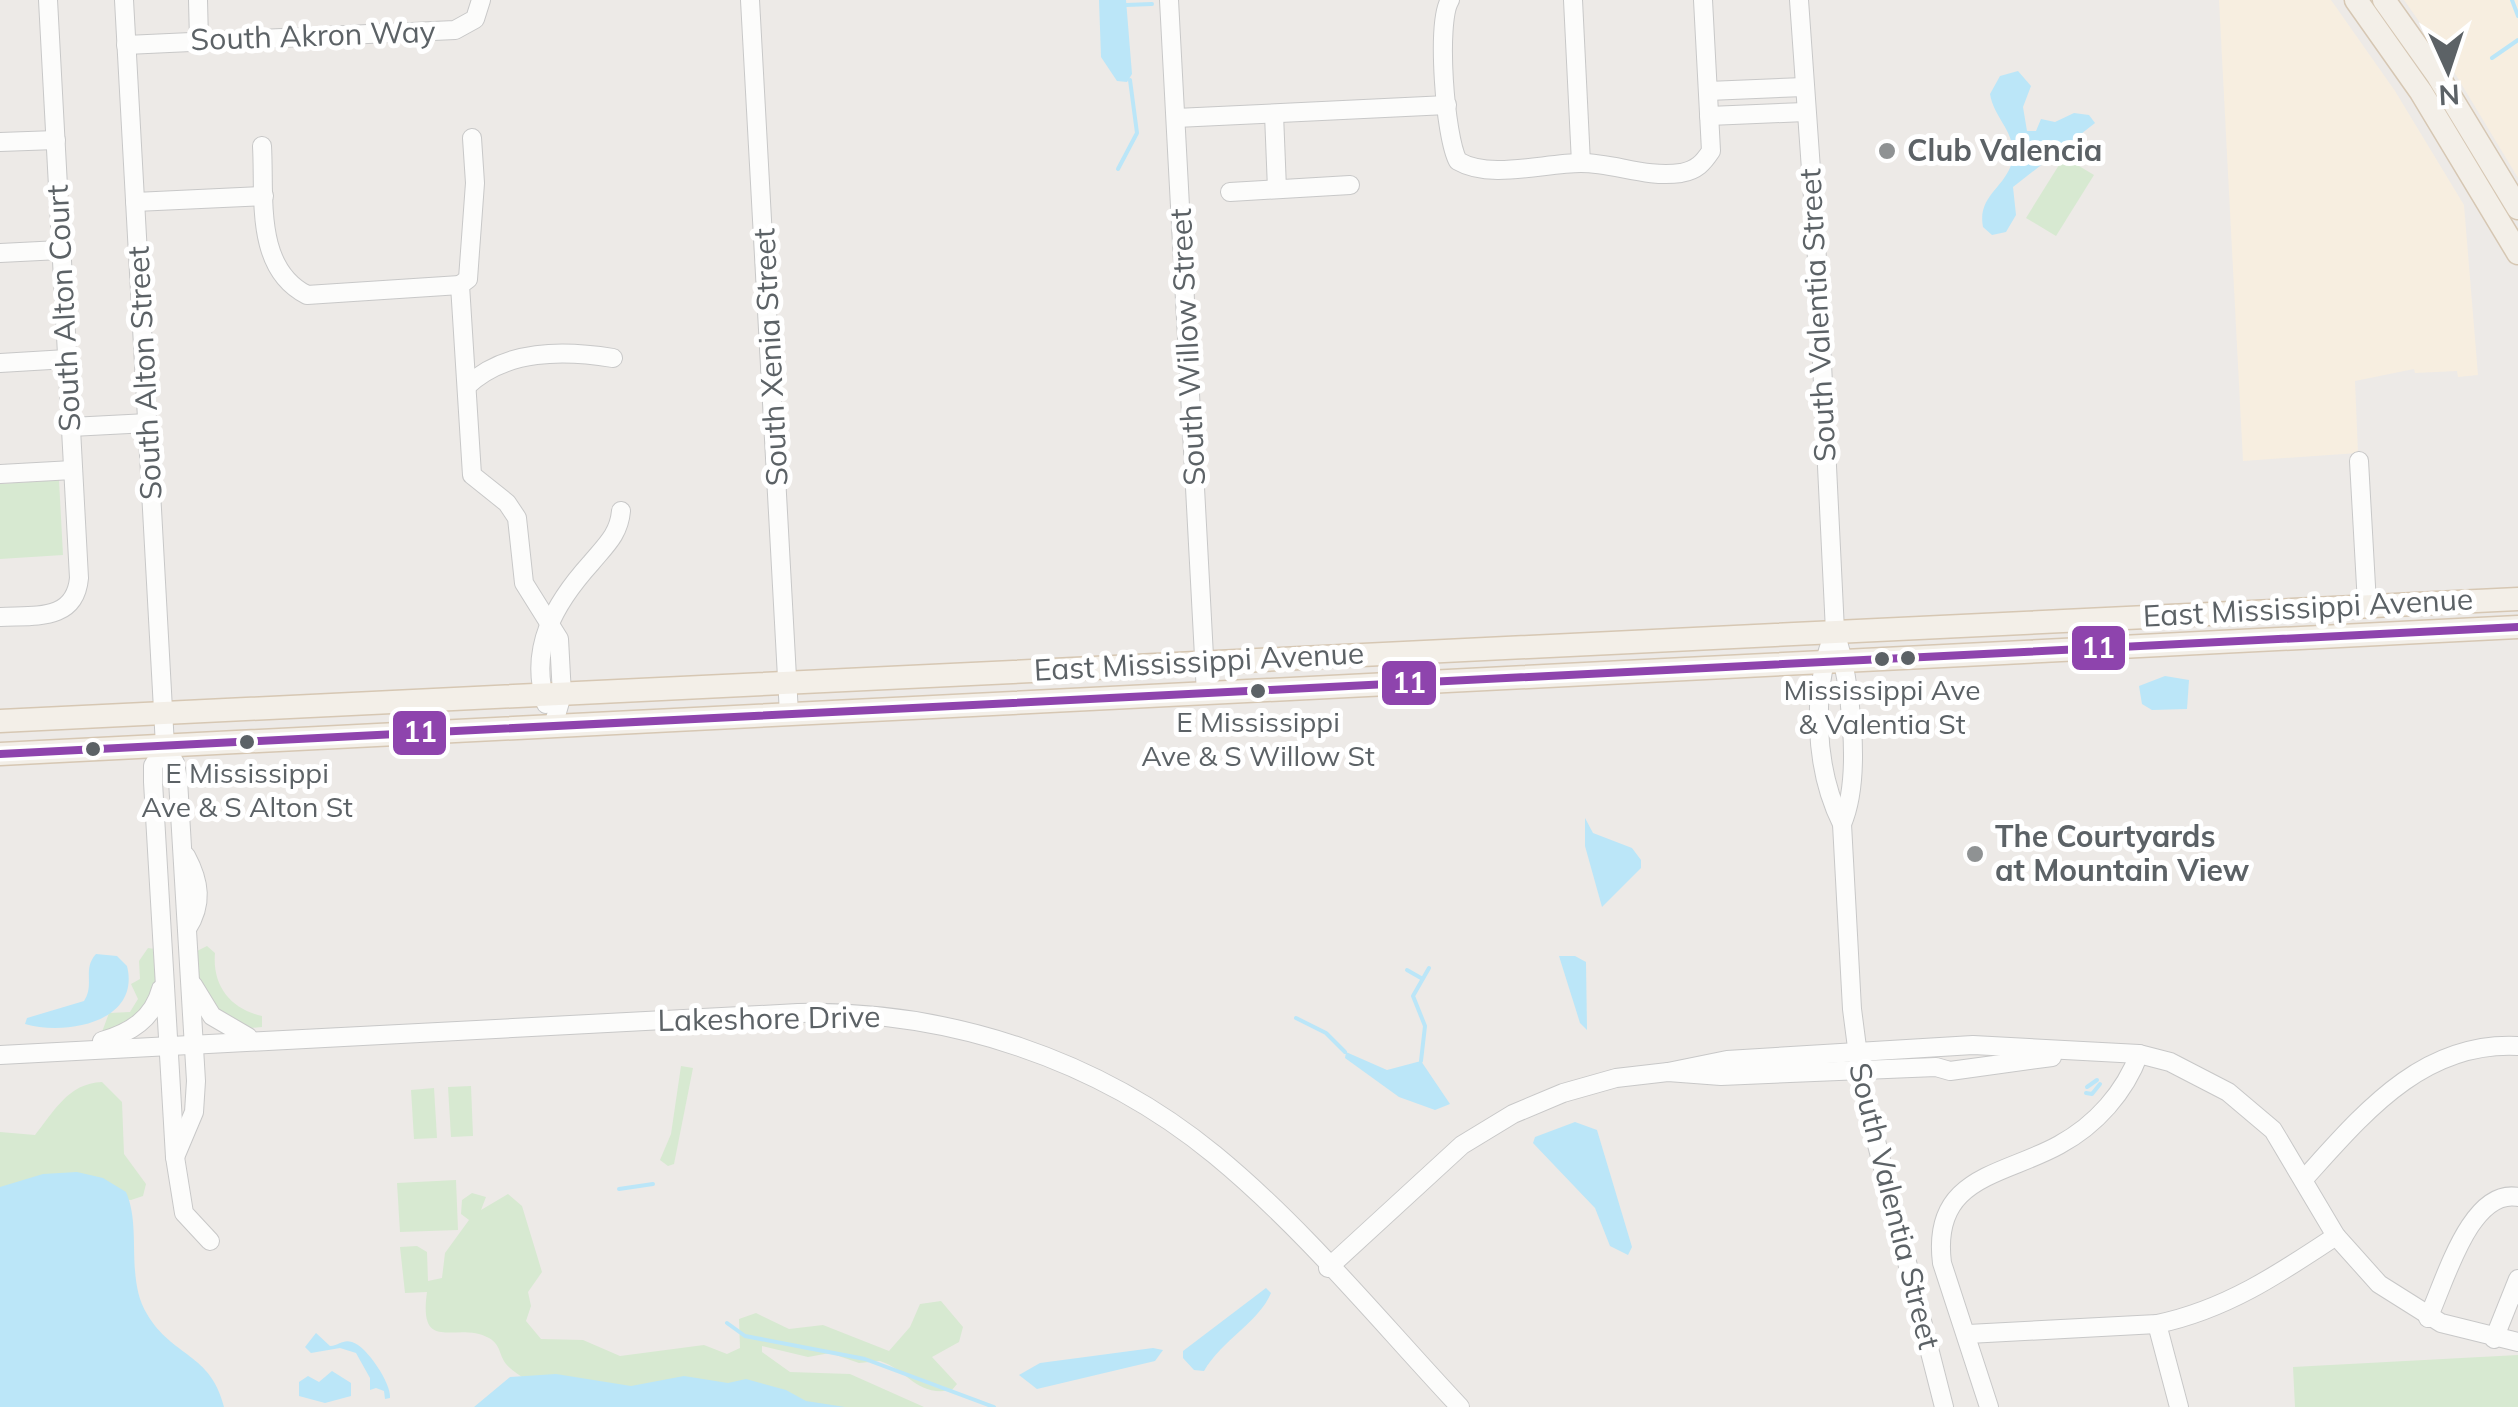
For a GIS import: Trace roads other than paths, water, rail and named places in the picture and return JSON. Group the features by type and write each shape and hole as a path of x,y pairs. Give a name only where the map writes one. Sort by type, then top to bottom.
{"main road":[{"path":"2356,0 2422,92 2518,253"},
{"path":"2384,0 2438,76 2518,208"},
{"name":"East Mississippi Avenue","path":"0,722 2518,599"},
{"name":"East Mississippi Avenue","path":"0,754 2518,627"}],"street":[{"name":"South Alton Court","path":"0,617 62,611 73,600 79,578 48,0"},
{"name":"South Alton Street","path":"124,0 166,746 176,769 182,846 198,882 197,912 187,930 195,1106 175,1157"},
{"path":"198,0 200,40"},
{"name":"South Akron Way","path":"126,44 455,30 475,19 481,0"},
{"name":"South Xenia Street","path":"750,0 789,714"},
{"name":"South Willow Street","path":"1169,0 1206,694"},
{"path":"1450,0 1444,19 1447,105 1450,143 1458,161 1478,169 1581,163 1642,174 1684,172 1702,166 1711,151 1703,0"},
{"path":"1573,0 1581,163"},
{"name":"South Valentia Street","path":"1799,0 1816,240 1834,630 1826,777 1842,824 1858,1061 1944,1407"},
{"path":"1708,90 1804,87"},
{"path":"1176,118 1447,105"},
{"path":"1709,116 1805,112"},
{"path":"1274,114 1277,189"},
{"path":"262,146 270,258 292,287 306,294 460,286 468,279 472,252 472,138"},
{"path":"0,142 56,140"},
{"path":"1230,192 1350,185"},
{"path":"135,202 264,196"},
{"path":"0,253 60,250"},
{"path":"460,286 472,475 517,518 524,583 559,640 553,726"},
{"path":"468,386 480,374 525,357 582,353 613,358"},
{"path":"0,363 67,359"},
{"path":"71,427 148,423"},
{"path":"2360,460 2367,604"},
{"path":"0,474 74,470"},
{"path":"547,626 580,576 619,530 621,511"},
{"name":"South Valentia Street","path":"1833,660 1851,788 1842,824"},
{"name":"South Alton Street","path":"166,746 153,766 175,1157 183,1210 210,1241"},
{"path":"162,931 187,930"},
{"path":"190,977 212,1016 258,1040"},
{"path":"78,1048 136,1027 155,1007 164,979"},
{"name":"Lakeshore Drive","path":"0,1055 811,1013 879,1016 950,1027 1048,1057 1160,1115 1233,1170 1460,1407"},
{"path":"1328,1268 1445,1158 1486,1128 1530,1105 1578,1088 1716,1060 1858,1061 1983,1044 2139,1054 2184,1067 2240,1101 2277,1134 2336,1236 2367,1273 2428,1318 2494,1339 2518,1342"},
{"path":"2304,1178 2358,1118 2414,1072 2467,1050 2518,1046"},
{"path":"1988,1407 1968,1334 1942,1262 1940,1238 1951,1206 1976,1180 2045,1152 2081,1131 2119,1092 2139,1054"},
{"path":"2428,1318 2480,1208 2500,1197 2518,1198"},
{"path":"1968,1334 2156,1324 2236,1298 2336,1236"},
{"path":"2494,1339 2518,1279"},
{"path":"2156,1324 2179,1407"}],"water":[{"path":"1099,0 1126,0 1132,74 1127,82 1117,81 1101,57"},
{"path":"2018,71 2031,86 2023,107 2027,131 2036,131 2041,119 2055,122 2074,113 2089,115 2095,123 2013,187 2016,215 2006,232 1992,235 1983,227 1984,207 2008,171 2013,152 1990,94 2000,76"},
{"path":"2165,676 2189,680 2187,709 2152,710 2142,704 2139,686"},
{"path":"1585,818 1593,833 1632,848 1641,860 1641,868 1602,907 1585,846"},
{"path":"96,954 117,956 127,966 128,985 123,1000 112,1012 79,1026 25,1024 27,1018 84,1001 90,965"},
{"path":"1559,956 1575,956 1586,962 1587,1030 1580,1023"},
{"path":"1346,1052 1387,1070 1421,1061 1450,1104 1435,1110 1399,1097 1345,1058"},
{"path":"1575,1122 1597,1130 1632,1247 1628,1255 1610,1246 1595,1208 1533,1143 1535,1137"},
{"path":"77,1172 103,1178 126,1192 133,1221 140,1300 157,1328 210,1376 224,1407 0,1407 0,1187 43,1174"},
{"path":"1266,1288 1271,1293 1258,1313 1204,1371 1194,1370 1183,1358 1183,1351"},
{"path":"316,1333 330,1346 349,1341 365,1351 383,1376 390,1398 385,1399 384,1391 370,1390 370,1378 356,1353 340,1348 311,1353 305,1347"},
{"path":"1153,1348 1163,1350 1155,1361 1037,1389 1019,1375 1040,1363"},
{"path":"332,1371 351,1383 351,1396 325,1403 299,1396 299,1382 308,1376 319,1382"},
{"path":"556,1374 631,1386 684,1376 728,1383 746,1379 786,1390 806,1401 845,1407 474,1407 510,1377"}],"waterway":[{"path":"2512,0 2518,16"},
{"path":"1126,5 1152,4"},
{"path":"2492,58 2518,40"},
{"path":"1118,169 1137,133 1130,80"},
{"path":"1421,1061 1425,1026 1413,996 1429,968"},
{"path":"1407,970 1421,978"},
{"path":"1296,1018 1326,1033 1345,1052"},
{"path":"2087,1087 2097,1080"},
{"path":"2086,1093 2092,1094 2100,1084"},
{"path":"619,1189 653,1184"},
{"path":"727,1323 745,1336 865,1359 994,1407"}],"place":[{"name":"Club Valencia","path":"1887,151"},
{"name":"Mississippi Ave & Valentia St","path":"1882,659"},
{"name":"E Mississippi Ave & S Willow St","path":"1258,691"},
{"name":"E Mississippi Ave & S Alton St","path":"247,742"},
{"name":"The Courtyards at Mountain View","path":"1975,854"}]}
